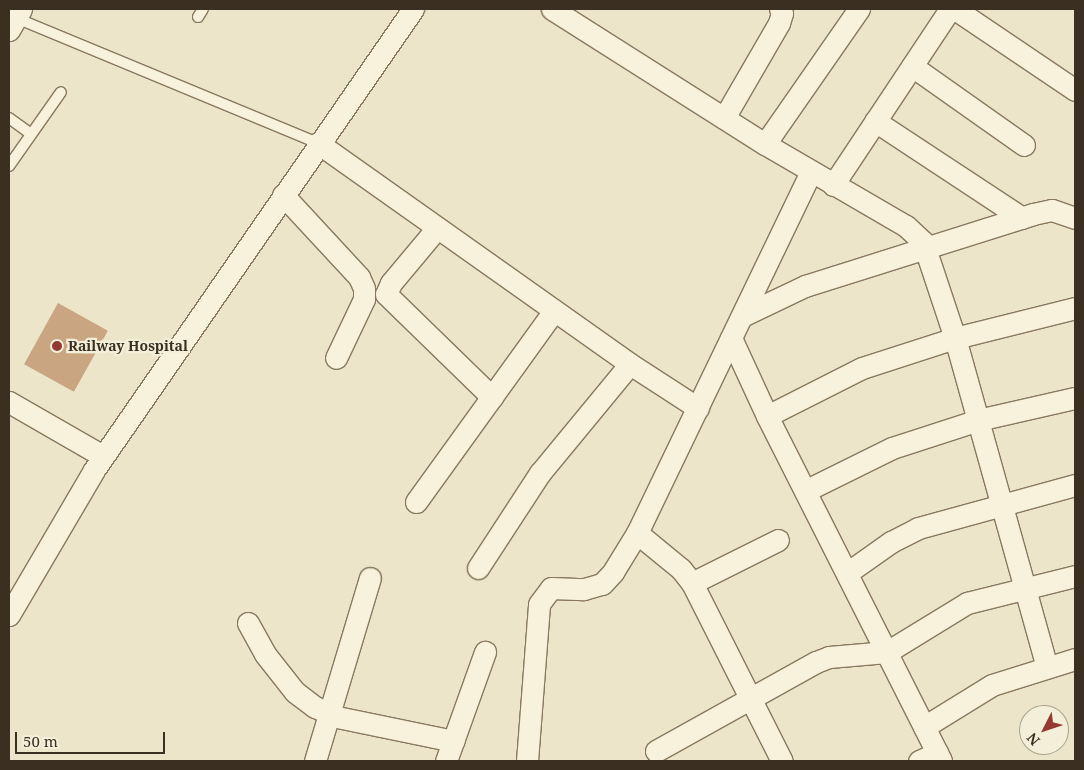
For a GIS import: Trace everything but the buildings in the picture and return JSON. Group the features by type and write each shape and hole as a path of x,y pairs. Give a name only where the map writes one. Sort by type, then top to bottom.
{"street":[{"path":"9,615 103,456 318,143 413,9"},
{"path":"552,9 574,15 724,118 811,172 906,226 927,248 955,338 1047,667"},
{"path":"724,118 779,23 780,9"},
{"path":"765,144 859,9"},
{"path":"833,185 950,9"},
{"path":"955,9 1075,90"},
{"path":"912,66 1024,145"},
{"path":"875,120 1022,218"},
{"path":"318,143 554,311 698,408"},
{"path":"526,761 539,604 552,588 584,589 602,584 637,533 811,172"},
{"path":"283,195 359,277 364,288 364,299 336,358"},
{"path":"742,316 805,286 1022,218 1052,210 1075,218"},
{"path":"437,228 391,283 386,294 492,397"},
{"path":"767,416 842,376 955,338 1075,308"},
{"path":"416,502 554,311"},
{"path":"731,338 767,416 924,727 932,758"},
{"path":"478,568 540,473 630,364"},
{"path":"805,491 876,454 978,420 1075,398"},
{"path":"10,406 103,456"},
{"path":"847,573 891,542 918,528 1075,485"},
{"path":"637,533 681,569 692,583 782,761"},
{"path":"692,583 778,540"},
{"path":"656,750 750,697 829,657 887,652 967,603 1075,576"},
{"path":"315,761 370,578"},
{"path":"248,623 265,654 296,692 315,708 454,741"},
{"path":"446,761 485,652"},
{"path":"924,727 992,685 1075,659"}],"lane":[{"path":"15,19 318,143"},
{"path":"9,166 61,92"},
{"path":"9,118 31,134"}],"place":[{"name":"Railway Hospital","path":"57,346"}]}
